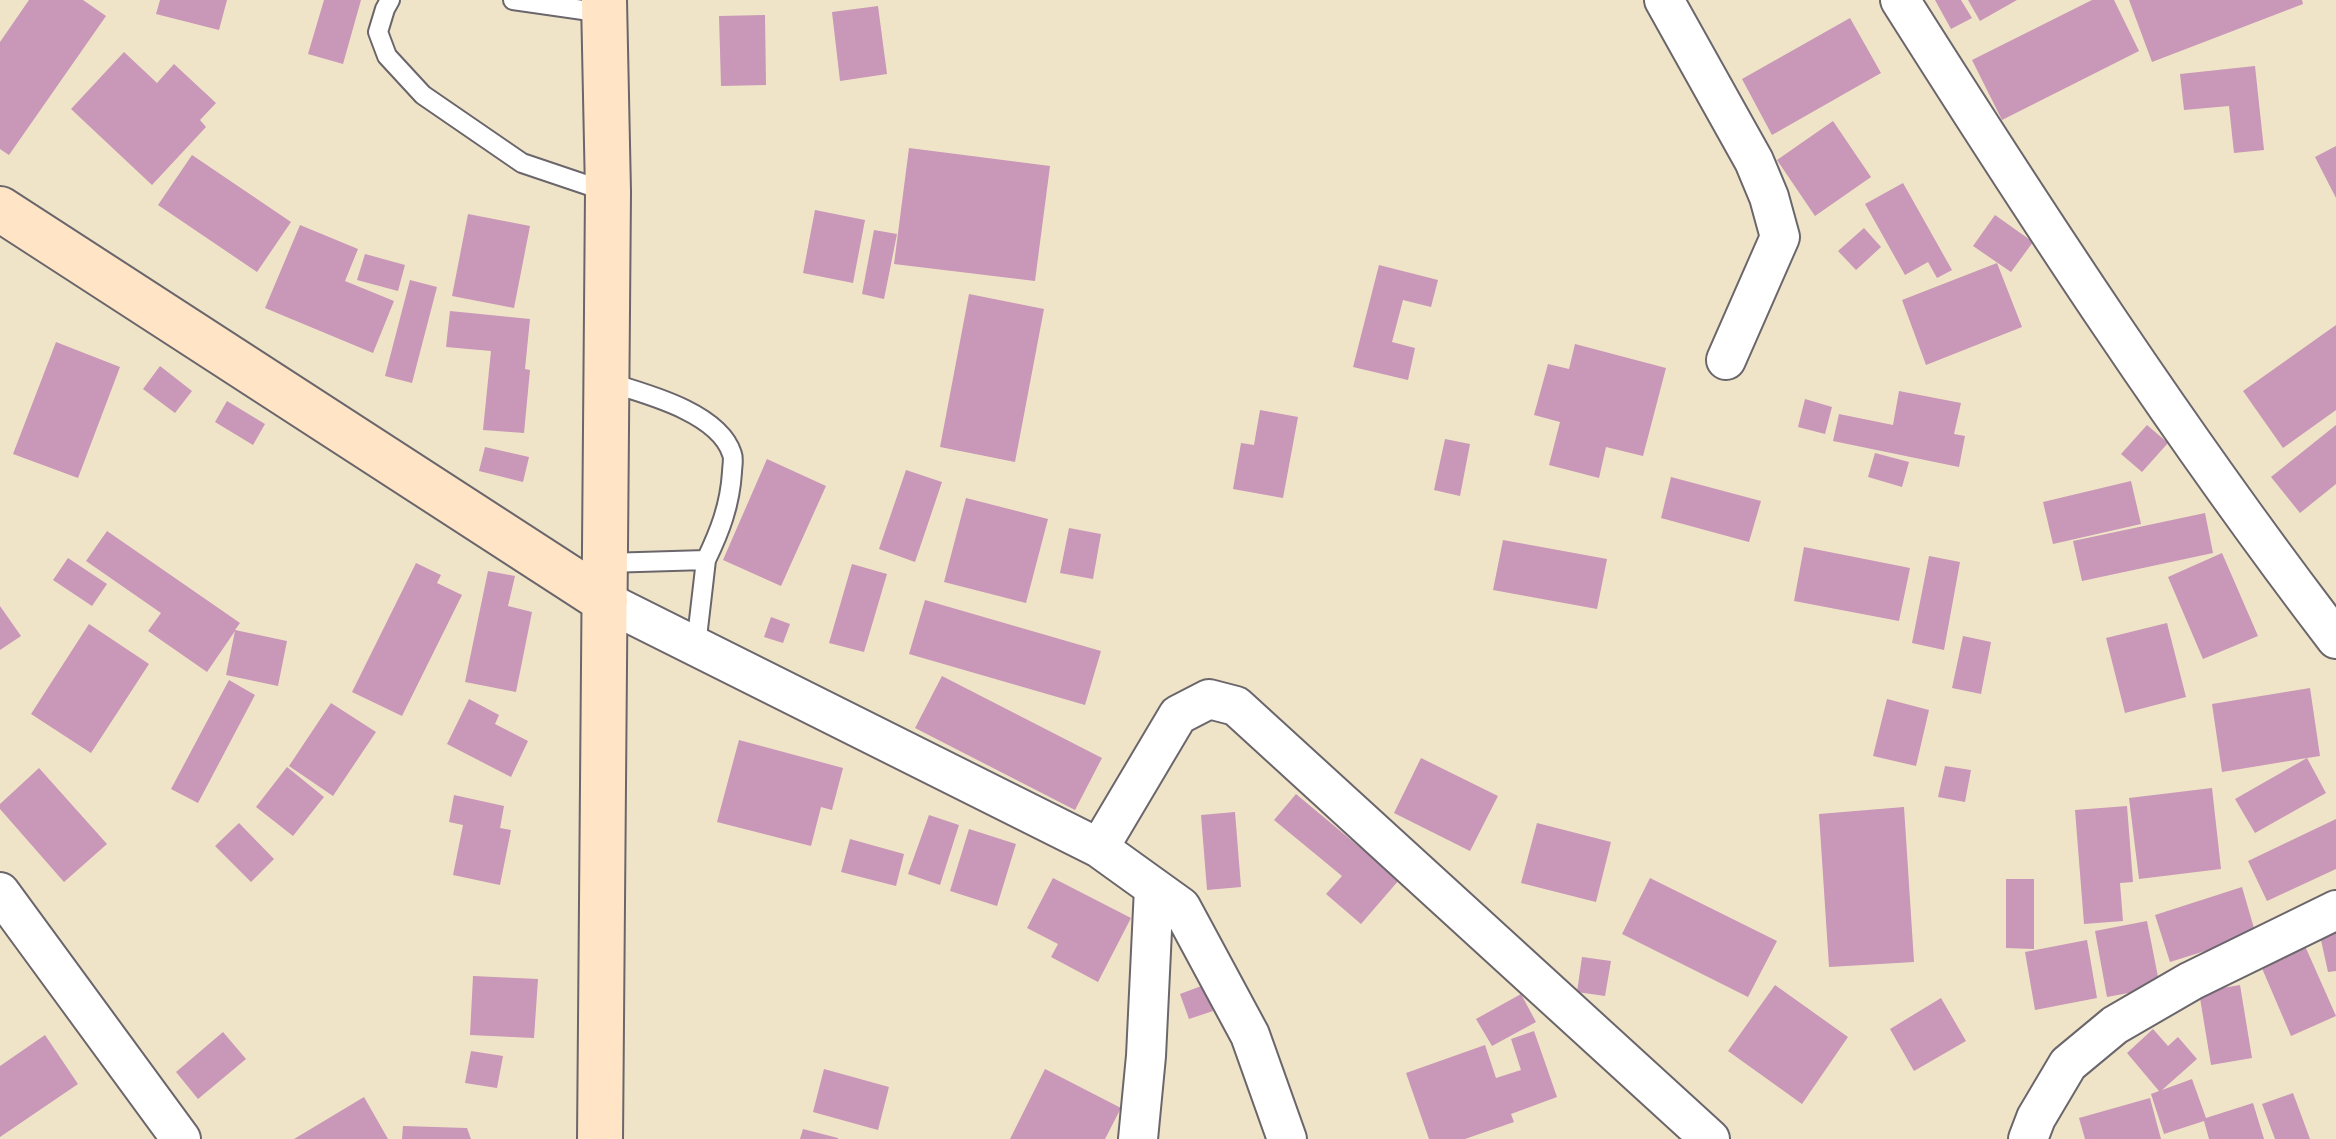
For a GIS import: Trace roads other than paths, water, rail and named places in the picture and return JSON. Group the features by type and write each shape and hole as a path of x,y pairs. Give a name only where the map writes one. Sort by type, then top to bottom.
{"main road":[{"path":"600,1139 608,192 604,6"},
{"path":"0,209 606,582"}],"street":[{"path":"1664,0 1754,161 1769,197 1780,237 1726,360"},
{"path":"1900,0 2062,255 2250,527 2336,639"},
{"path":"606,582 696,646 1099,848 1181,907 1250,1035 1287,1139"},
{"path":"1099,848 1178,715 1209,699 1236,706 1710,1139"},
{"path":"1138,1139 1146,1056 1154,888"},
{"path":"0,892 181,1139"},
{"path":"2028,1139 2036,1118 2068,1064 2115,1025 2191,981 2336,910"}],"lane":[{"path":"390,0 378,32 387,56 423,95 522,163 608,192"},
{"path":"513,0 604,6"},
{"path":"607,382 669,400 721,436 733,454 730,499 720,531 706,560 696,646"},
{"path":"606,582 706,560"}]}
